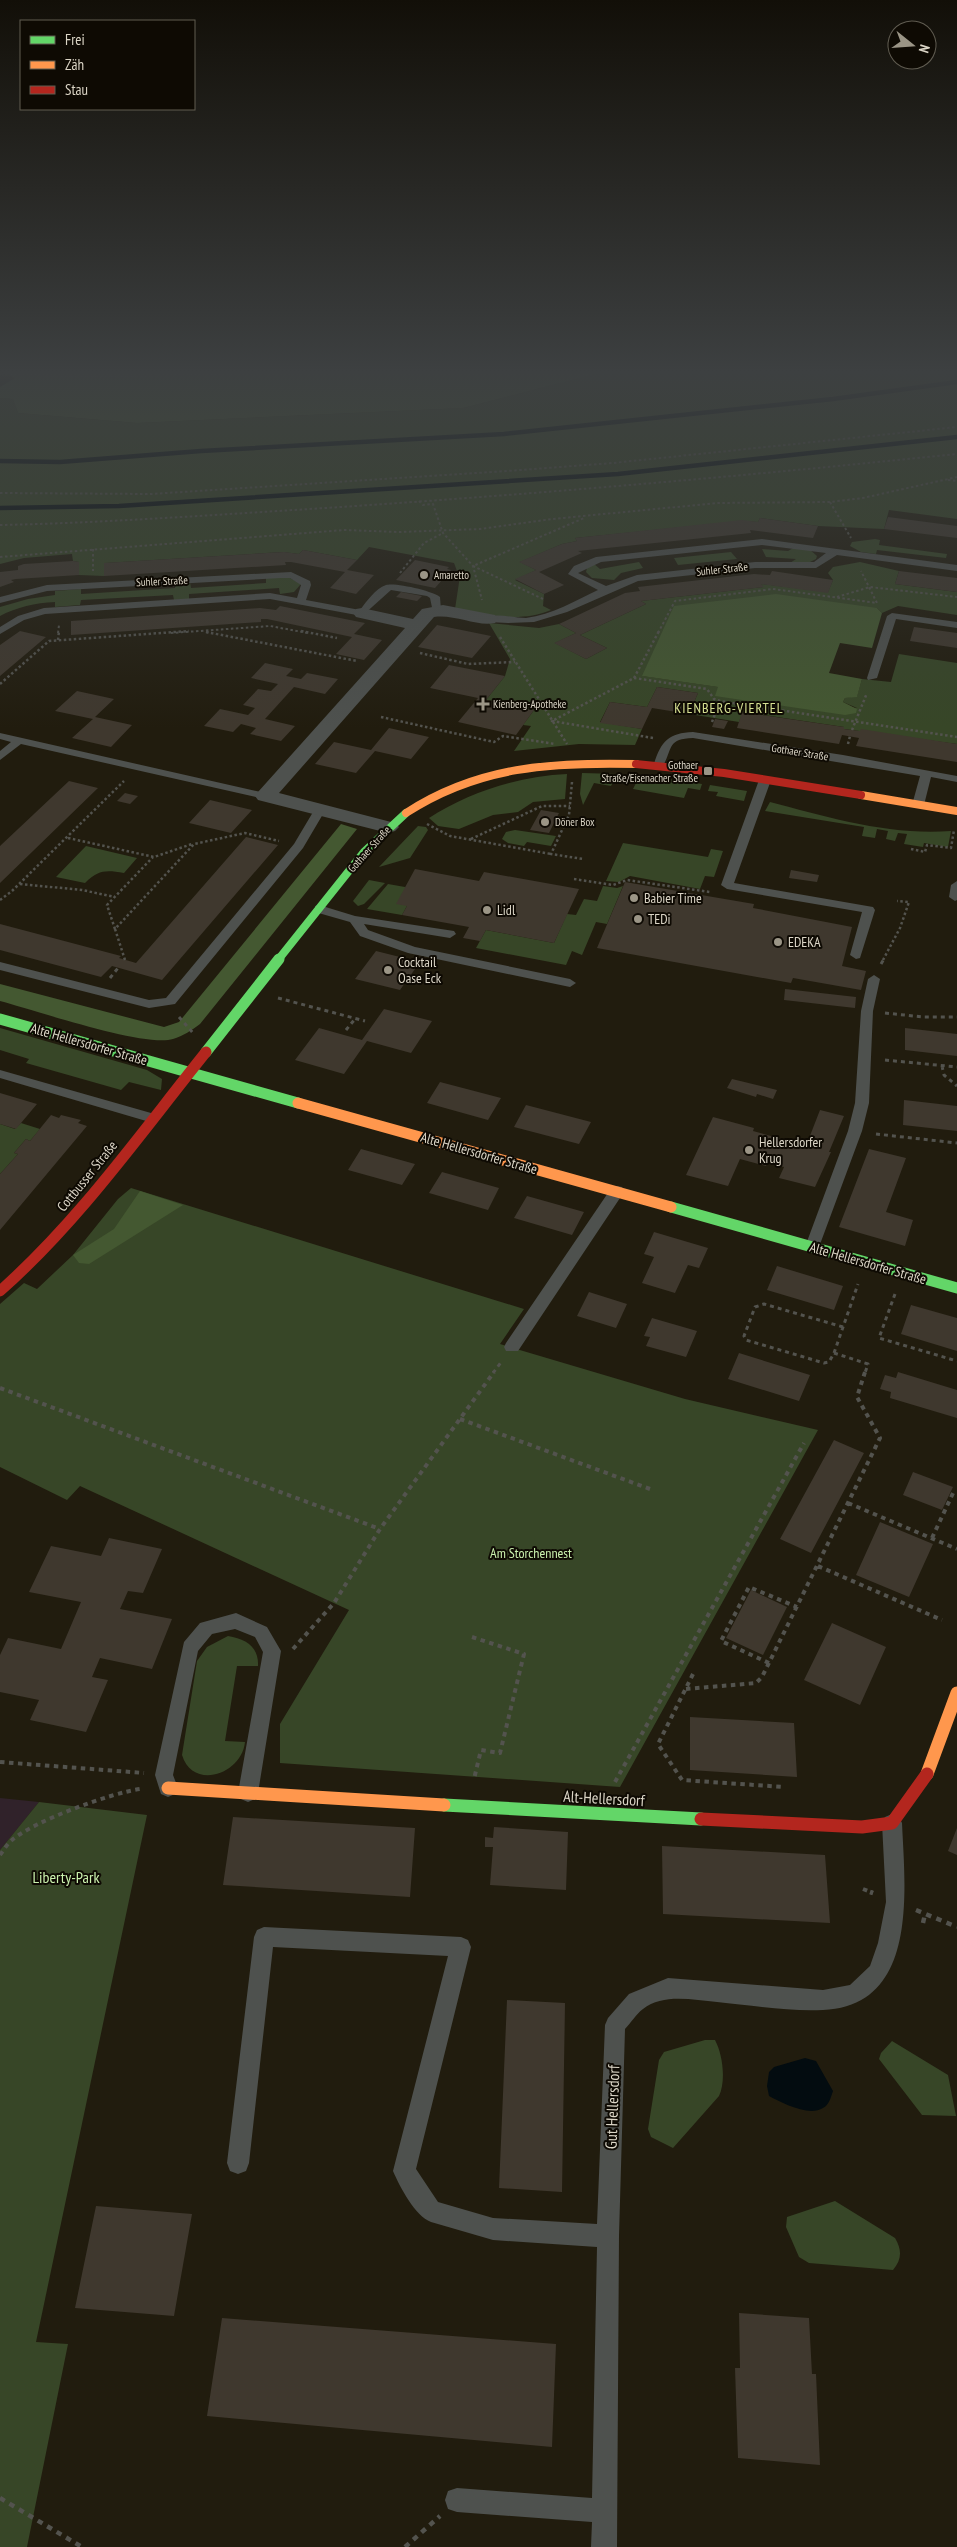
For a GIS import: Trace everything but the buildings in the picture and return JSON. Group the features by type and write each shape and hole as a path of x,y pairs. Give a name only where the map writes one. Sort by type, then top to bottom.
{"street":[{"name":"Suhler Straße","path":"436,610 489,619"},
{"path":"388,827 264,796 428,613 436,610"},
{"name":"Suhler Straße","path":"362,614 418,625"},
{"name":"Gothaer Straße","path":"190,1072 364,852 388,827 426,799 470,782 513,769 572,761 612,760 659,764 957,811"},
{"name":"Alte Hellersdorfer Straße","path":"0,1019 957,1288"},
{"name":"Cottbusser Straße","path":"0,1291 16,1279 56,1238 190,1072"},
{"path":"892,1823 927,1773 957,1693"},
{"name":"Alt-Hellersdorf","path":"168,1788 470,1807 862,1827 892,1823"}],"lane":[{"name":"Suhler Straße","path":"605,589 573,574 577,568 599,559 762,542 957,568"},
{"name":"Suhler Straße","path":"489,619 515,621 540,618 621,582 655,576 755,565 816,565 836,551"},
{"name":"Suhler Straße","path":"0,600 47,588 282,575 305,581 306,585 300,600"},
{"path":"362,614 377,595 389,587 430,594 435,597 436,610"},
{"name":"Suhler Straße","path":"0,631 20,618 44,611 270,596 300,600 362,614"},
{"path":"872,678 892,616 957,625"},
{"name":"Gothaer Straße","path":"668,740 674,737 693,735 843,758 957,780"},
{"path":"0,736 264,796"},
{"path":"0,757 19,740"},
{"path":"659,764 668,740"},
{"path":"918,805 926,774"},
{"path":"766,780 727,884 869,910 856,955"},
{"path":"0,966 148,1004 170,1001 299,846 306,836 310,822 320,809"},
{"path":"319,909 354,919 450,934"},
{"path":"354,919 364,933 412,950 570,983"},
{"path":"812,1247 855,1131 862,1104 867,1011 874,979"},
{"path":"0,1074 153,1118"},
{"path":"512,1347 617,1192"},
{"path":"168,1788 164,1775 190,1648 206,1628 236,1621 261,1632 272,1651 248,1794"},
{"name":"Gut Hellersdorf","path":"604,2547 608,2236 615,2025 636,2001 668,1988 823,2000 855,1994 878,1973 888,1943 896,1902 892,1823"},
{"path":"238,2162 264,1937 461,1947 404,2171 431,2211 494,2229 608,2236"},
{"path":"457,2500 605,2511"}],"path":[{"path":"0,494 152,494 200,491"},
{"path":"0,525 80,523 556,491"},
{"path":"0,557 344,530 443,532 718,503 830,502 863,498 893,491"},
{"path":"419,501 423,504 432,504 443,532 473,566 543,600"},
{"path":"830,502 852,539"},
{"path":"473,566 587,516"},
{"path":"414,554 424,543 443,532"},
{"path":"92,566 93,549"},
{"path":"381,717 494,742 503,736 568,746 489,619 474,576 473,566"},
{"path":"552,721 634,678 675,601 773,589 878,603 864,576"},
{"path":"835,597 870,587 957,597"},
{"path":"0,684 49,641 270,626 338,638"},
{"path":"58,640 59,630"},
{"path":"200,631 381,666"},
{"path":"397,648 468,664 516,662"},
{"path":"634,678 707,689 714,699 720,702 957,737"},
{"path":"852,730 857,722 872,678"},
{"path":"552,721 668,740"},
{"path":"0,900 19,884 139,767"},
{"path":"552,854 569,815 572,776"},
{"path":"469,839 542,806 570,806"},
{"path":"405,814 450,836 583,859"},
{"path":"911,849 925,852 927,845 951,848 954,829"},
{"path":"125,960 107,905 154,857 194,844 245,833 299,846"},
{"path":"67,837 154,857"},
{"path":"115,929 194,844"},
{"path":"574,879 613,885 627,880 709,893 727,884"},
{"path":"19,884 82,890 115,897"},
{"path":"874,979 900,928 908,902 898,901"},
{"path":"272,997 365,1021"},
{"path":"170,1001 178,1016 195,1035"},
{"path":"867,1011 922,1017 957,1017"},
{"path":"346,1030 355,1019"},
{"path":"864,1057 957,1068"},
{"path":"942,1066 944,1075 957,1086"},
{"path":"855,1131 957,1143"},
{"path":"843,1327 764,1304 755,1307 744,1336 746,1340 824,1363 829,1362 834,1353 859,1282"},
{"path":"895,1293 879,1338 957,1361"},
{"path":"268,1678 334,1603 380,1529 512,1347"},
{"path":"686,1689 756,1683 769,1663 880,1438 858,1397 868,1364 834,1353"},
{"path":"0,1388 380,1529"},
{"path":"460,1419 650,1489"},
{"path":"615,1782 804,1443"},
{"path":"932,1538 954,1491"},
{"path":"848,1503 957,1549"},
{"path":"818,1566 942,1620"},
{"path":"769,1663 721,1641 749,1587 796,1607"},
{"path":"470,1807 474,1777 481,1750 500,1753 524,1654 472,1637"},
{"path":"694,1674 658,1744 682,1780 784,1787"},
{"path":"0,1762 125,1772"},
{"path":"0,1855 12,1841 26,1832 109,1796 134,1789 168,1788"},
{"path":"924,1923 925,1914"},
{"path":"944,1922 957,1927"},
{"path":"0,2498 82,2547"},
{"path":"405,2547 457,2500"}],"shaded area":[{"path":"0,1798 39,1802 0,1850"},
{"path":"805,2058 816,2061 833,2091 827,2105 817,2110 810,2111 796,2108 769,2096 767,2086 769,2072 774,2067"}],"green space":[{"path":"0,491 957,491 957,519 889,510 884,529 818,526 760,518 758,522 742,521 575,538 577,541 562,544 520,562 536,570 515,580 544,594 543,606 551,610 539,614 515,617 503,617 455,609 460,576 463,572 457,571 454,563 369,547 357,560 303,550 299,554 283,552 105,563 104,576 79,575 79,562 73,561 72,554 24,558 0,564"},
{"path":"880,540 879,545 947,554 946,558 877,550 876,554 861,552 850,546 852,542"},
{"path":"795,547 809,549 817,556 816,559 810,562 790,563 796,559 766,557 762,549 788,551"},
{"path":"731,552 737,559 678,565 674,558"},
{"path":"639,562 643,568 621,573 614,580 592,578 586,572 587,568 594,564 600,569"},
{"path":"860,562 899,571 895,584 957,592 957,615 898,606 882,613 877,608 643,676 719,687 716,695 857,708 843,702 845,698 857,696 862,679 891,682 899,654 957,663 957,744 844,729 844,727 743,712 739,722 689,714 698,693 657,687 647,707 610,702 600,722 642,729 635,745 579,744 514,751 531,726 523,725 534,710 486,700 505,676 510,659 489,623 539,628 559,624 576,633 555,643 586,659 607,648 580,635 646,604 641,601 763,587 761,584 828,592 833,580 828,573 833,567"},
{"path":"266,578 290,578 301,584 294,592 280,594 279,588 189,594 189,599 174,600 173,595 81,600 80,605 55,607 55,602 33,604 0,616 0,607 28,599 55,595 55,591 81,589 81,594 175,588 175,583 190,582 191,588 266,583"},
{"path":"776,594 877,608 882,613 872,648 840,643 829,673 862,679 857,697 845,698 843,702 857,709 856,713 845,715 715,696 718,687 642,676 674,606"},
{"path":"582,773 617,774 611,786 594,783 583,805 580,794"},
{"path":"567,774 565,799 533,802 518,812 493,815 459,829 438,826 429,818 461,800 495,787 531,778"},
{"path":"640,775 702,784 700,790 688,788 684,798 633,789"},
{"path":"710,785 747,791 744,801 716,796 718,792 708,791"},
{"path":"770,802 836,819 882,828 928,832 951,831 948,847 924,843 923,847 904,844 907,834 898,833 895,841 886,839 888,831 877,829 875,838 862,836 864,827 765,811"},
{"path":"341,824 357,829 200,1024 184,1035 173,1039 159,1040 139,1038 89,1027 0,1001 0,984 164,1027 179,1022"},
{"path":"418,826 426,827 428,830 410,858 379,867"},
{"path":"515,830 556,836 551,846 527,842 524,846 508,843 502,839 506,832"},
{"path":"623,843 708,857 711,849 723,851 714,877 705,876 700,889 630,876 619,882 606,881"},
{"path":"86,846 137,858 124,873 112,871 98,873 85,883 56,877"},
{"path":"369,880 385,883 364,904 358,906 353,901"},
{"path":"388,884 405,887 407,906 402,915 367,909"},
{"path":"603,886 617,888 623,886 607,924 596,922 582,955 572,951 566,965 476,948 486,930 554,943 567,914 576,915 584,899 597,901"},
{"path":"0,1028 147,1070 162,1079 161,1090 129,1082 121,1090 26,1063 29,1059 0,1050"},
{"path":"21,1123 40,1129 30,1141 26,1139 14,1153 18,1154 0,1174 0,1124 15,1129"},
{"name":"Am Storchennest","path":"131,1188 524,1309 500,1344 685,1399 818,1430 620,1787 280,1763 280,1724 349,1610 80,1486 67,1500 0,1467 0,1304 24,1283 37,1289 73,1255 118,1199"},
{"path":"140,1191 183,1205 89,1264 79,1263 73,1255 114,1229"},
{"path":"228,1636 246,1642 254,1649 258,1659 258,1666 237,1666 225,1741 245,1742 242,1753 227,1770 206,1775 196,1773 188,1766 182,1755 197,1661 207,1647"},
{"name":"Liberty-Park","path":"39,1802 147,1815 36,2342 68,2344 27,2547 0,2547 0,1850"},
{"path":"705,2040 715,2040 718,2046 723,2068 721,2090 719,2096 673,2148 651,2137 648,2129 659,2060 664,2052"},
{"path":"892,2041 948,2075 956,2116 922,2115 879,2059 881,2053"},
{"path":"835,2201 895,2238 900,2254 893,2270 809,2263 799,2257 786,2227 787,2217"}],"waterway":[{"path":"0,508 119,506 355,491"}],"traffic: fast":[{"path":"206,1052 364,852 406,813"},
{"path":"0,1019 298,1103"},
{"path":"671,1207 957,1288"},
{"path":"444,1805 701,1819"}],"traffic: slow":[{"path":"406,813 431,797 458,785 516,769 577,764 636,764"},
{"path":"861,795 957,811"},
{"path":"298,1103 671,1207"},
{"path":"927,1774 957,1693"},
{"path":"168,1788 444,1805"}],"traffic: jam":[{"path":"636,764 724,773 861,795"},
{"path":"0,1291 38,1257 72,1220 206,1052"},
{"path":"701,1819 862,1827 892,1823 927,1774"}],"place":[{"name":"Amaretto","path":"424,575"},
{"name":"Kienberg-Apotheke","path":"483,704"},
{"name":"Gothaer Straße/Eisenacher Straße","path":"708,771"},
{"name":"Döner Box","path":"545,822"},
{"name":"Babier Time","path":"634,898"},
{"name":"Lidl","path":"487,910"},
{"name":"TEDi","path":"638,919"},
{"name":"EDEKA","path":"778,942"},
{"name":"Cocktail Oase Eck","path":"388,970"},
{"name":"Hellersdorfer Krug","path":"749,1150"}],"district":[{"name":"KIENBERG-VIERTEL","path":"729,708"}]}
